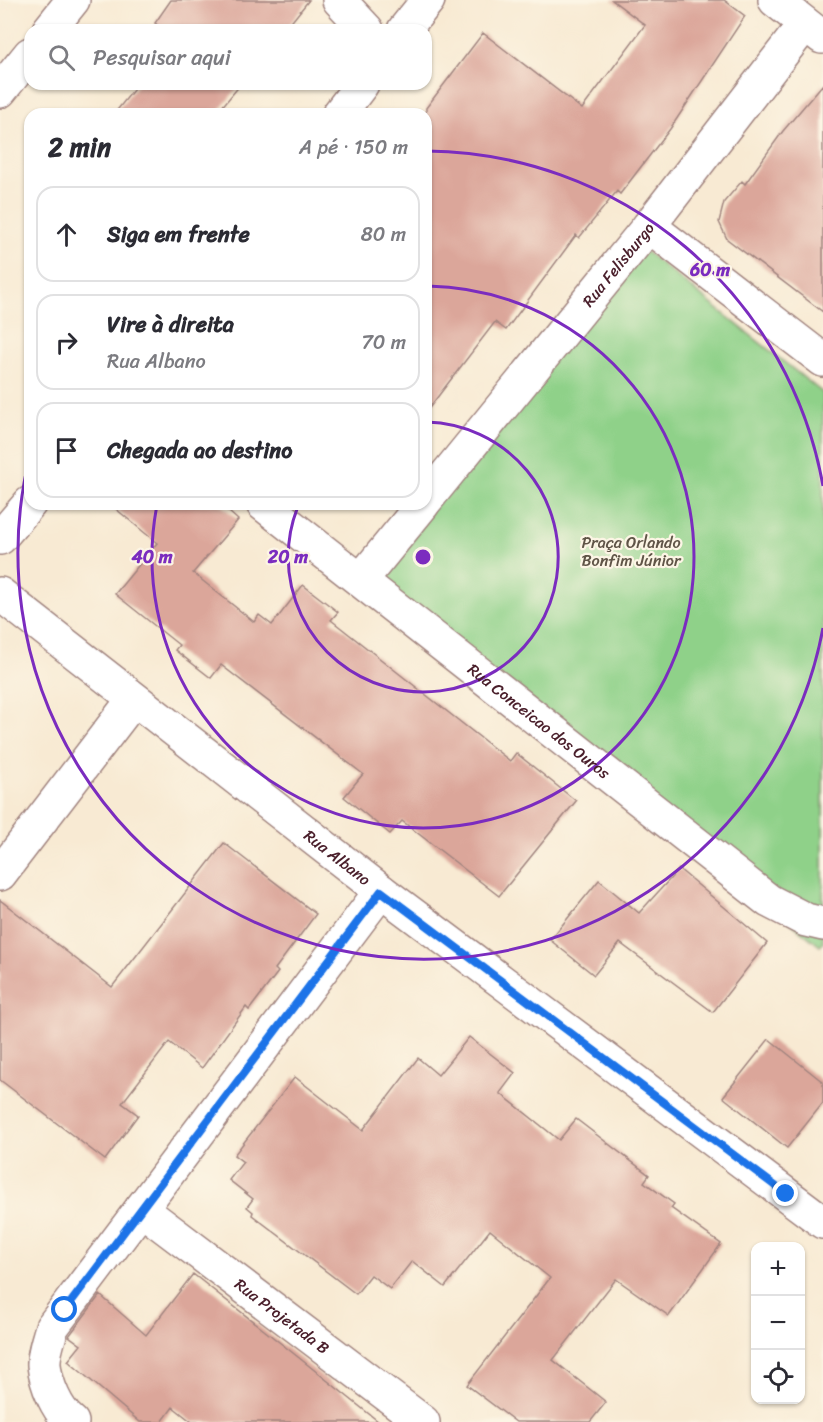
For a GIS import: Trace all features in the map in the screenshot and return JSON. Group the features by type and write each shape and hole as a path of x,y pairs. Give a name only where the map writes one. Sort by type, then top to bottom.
{"street":[{"path":"54,24 73,0"},
{"path":"339,0 361,24"},
{"path":"409,24 428,0"},
{"path":"775,0 814,31"},
{"name":"Rua Felisburgo","path":"432,493 649,226 814,31"},
{"path":"0,91 24,61"},
{"path":"344,108 357,90"},
{"path":"649,226 823,360"},
{"path":"0,538 24,509"},
{"name":"Rua Conceicao dos Ouros","path":"271,510 769,901 806,920 823,924"},
{"path":"361,580 418,510"},
{"name":"Rua Albano","path":"3,602 134,699 381,891 823,1222"},
{"path":"0,874 134,699"},
{"path":"72,1422 66,1418 52,1393 44,1364 52,1327 381,891"},
{"name":"Rua Projetada B","path":"141,1209 423,1422"}],"green space":[{"name":"Praça Orlando Bonfim Júnior","path":"635,243 823,393 823,943 820,946 361,580 418,510 432,510 432,493"}],"building":[{"path":"171,0 309,0 290,24 155,23"},
{"path":"612,0 724,0 745,16 670,129 620,194 617,191 579,238 576,235 506,330 495,322 432,404 432,108 426,108 483,33 582,109 645,25"},
{"path":"823,84 823,312 727,239 719,222 724,202 742,181 745,184 783,131"},
{"path":"133,90 236,90 221,108 119,108"},
{"path":"117,510 227,510 238,520 193,573 254,622 259,615 272,625 303,585 338,612 331,620 510,761 516,753 576,801 499,896 402,821 390,834 344,797 363,774 221,665 211,678 175,650 179,645 115,594 157,543"},
{"path":"224,843 316,914 275,969 278,972 249,1010 246,1007 202,1068 169,1042 122,1103 138,1115 105,1160 0,1080 0,900 112,987"},
{"path":"679,869 767,943 713,1012 620,943 594,975 550,940 599,880 639,913"},
{"path":"469,1037 515,1073 500,1093 559,1140 576,1119 649,1175 644,1182 674,1204 671,1208 721,1244 669,1316 616,1279 553,1360 606,1402 590,1422 516,1422 467,1385 550,1278 490,1230 445,1287 412,1261 390,1289 371,1275 356,1294 252,1215 253,1212 247,1207 253,1199 229,1180 243,1162 234,1155 295,1077 363,1130 418,1058 438,1075"},
{"path":"769,1039 823,1082 823,1103 787,1148 723,1097"},
{"path":"193,1274 379,1422 192,1422 173,1407 162,1422 140,1422 68,1361 81,1345 69,1336 100,1295 146,1335"}],"route":[{"path":"65,1310 381,891 786,1194"}]}
